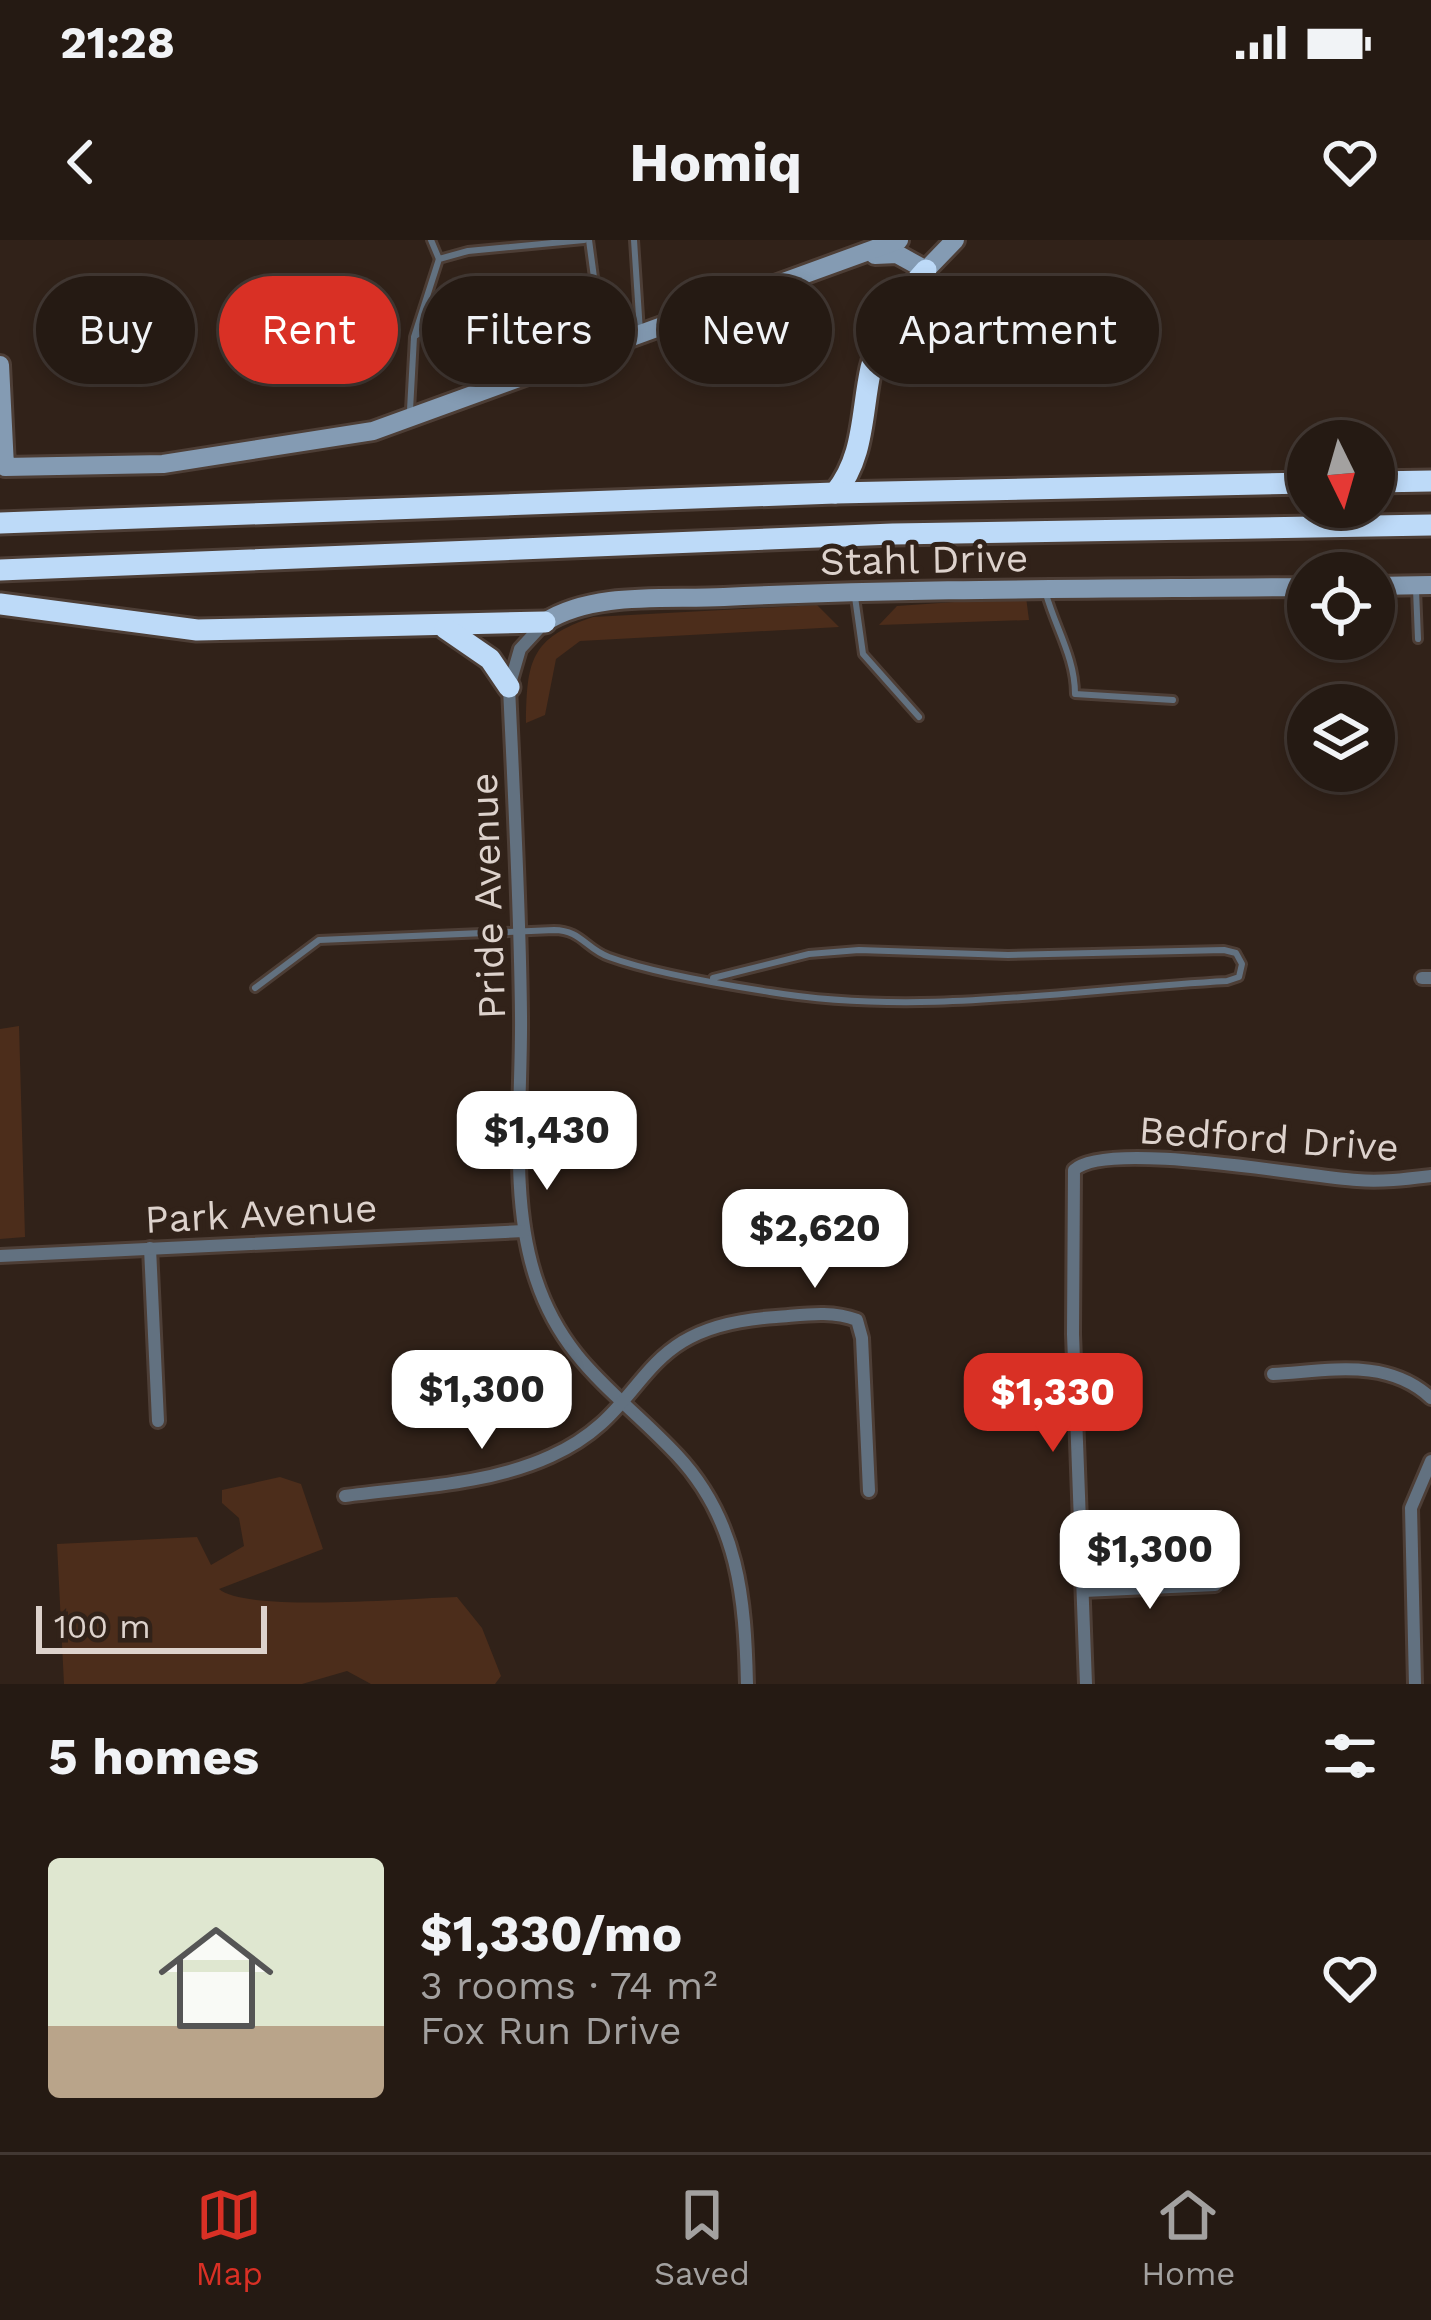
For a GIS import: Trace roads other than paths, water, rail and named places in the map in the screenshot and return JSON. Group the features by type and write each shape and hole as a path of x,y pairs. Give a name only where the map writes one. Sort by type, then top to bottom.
{"highway":[{"path":"835,493 854,466 877,350 903,298 926,270"},
{"path":"1395,482 1431,481"},
{"path":"0,523 835,493 1287,483"},
{"path":"0,570 893,534 1431,526"},
{"path":"0,604 196,630 545,622"},
{"path":"439,625 467,638 509,687"}],"main road":[{"path":"635,337 896,240"},
{"path":"860,255 897,254 926,270 955,240"},
{"path":"0,365 3,467 266,452 410,419 507,384"},
{"name":"Stahl Drive","path":"545,622 577,606 608,602 1287,586"}],"street":[{"name":"Pride Avenue","path":"545,622 520,649 509,687 520,935 524,1231 554,1325 620,1405 679,1456 721,1520 744,1587 747,1684"},
{"name":"Bedford Drive","path":"1083,1591 1071,1224 1074,1170 1102,1159 1228,1163 1353,1180 1431,1177"},
{"name":"Park Avenue","path":"0,1256 524,1231"},
{"path":"150,1248 158,1421"},
{"path":"345,1496 512,1472 555,1455 620,1405 652,1362 678,1341 737,1319 838,1313 857,1320 862,1339 869,1491"},
{"path":"1274,1374 1356,1369 1394,1373 1431,1398"},
{"path":"1415,1684 1411,1508 1431,1461"},
{"path":"1086,1684 1083,1591 1215,1586"}],"lane":[{"path":"410,419 414,337 440,259 431,240"},
{"path":"440,259 468,251 587,240 592,276"},
{"path":"634,240 640,335"},
{"path":"414,337 422,331"},
{"path":"1418,639 1424,585"},
{"path":"1045,590 1060,640 1075,663 1075,694 1173,700"},
{"path":"855,593 863,654 920,717"},
{"path":"255,988 319,940 568,930 608,957 713,979 833,1000 922,1002 1227,981 1239,977 1242,964 1236,953 1224,950 1008,955 859,950 809,954 713,979"}]}
